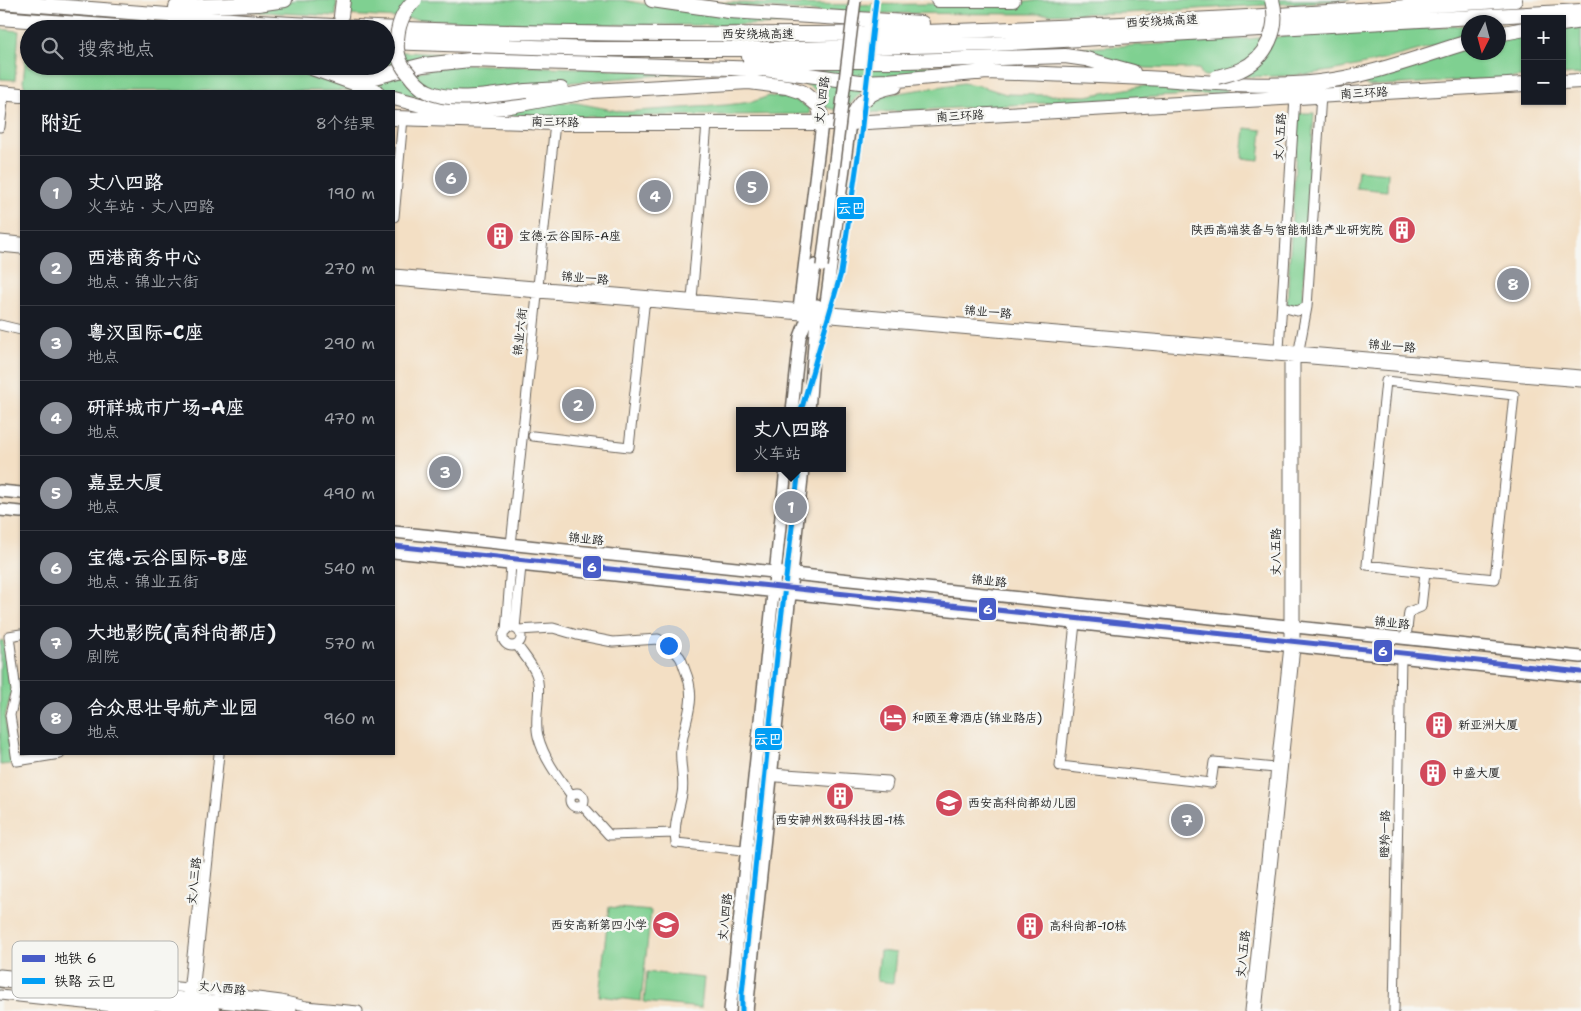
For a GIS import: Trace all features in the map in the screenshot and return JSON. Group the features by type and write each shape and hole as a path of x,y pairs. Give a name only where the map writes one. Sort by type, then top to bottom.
{"highway":[{"path":"71,8 203,7 258,4 285,0"},
{"path":"341,16 342,0"},
{"path":"415,0 409,5 401,19 396,37 397,54 404,69 414,81 427,91 441,96 456,98 566,88 592,91"},
{"path":"652,0 729,11 1020,29"},
{"path":"938,0 1013,0"},
{"path":"395,72 423,65 470,60 764,69 860,82 986,72 1164,80 1214,80 1241,70 1263,54 1273,32 1275,18 1272,0"},
{"name":"西安绕城高速","path":"395,28 501,32 795,34 1020,29 1515,0"},
{"name":"西安绕城高速","path":"0,2 233,20"},
{"name":"西安绕城高速","path":"395,42 594,49 792,49 994,44 1581,11"},
{"path":"4,18 20,21"},
{"path":"4,18 29,20"},
{"path":"1566,23 1581,21"},
{"path":"1506,33 1521,30"},
{"path":"594,49 807,60 906,61 1065,56 1086,59 1129,71 1214,80 1289,85 1320,82 1373,72 1461,44"},
{"path":"850,123 856,108 864,99 889,87 986,72"},
{"path":"331,75 373,90"},
{"path":"357,75 367,77 383,75"},
{"path":"1164,80 1197,78"},
{"path":"1566,82 1581,81"},
{"path":"395,98 425,106 457,110 504,106 592,91 749,82 787,87 802,92 819,106 822,124"},
{"name":"南三环路","path":"398,118 555,123 822,124 1521,84"},
{"path":"2,93 20,94"}],"main road":[{"name":"丈八四路","path":"818,265 848,0"},
{"name":"丈八四路","path":"809,407 815,340 812,312 855,0"},
{"path":"812,312 850,123"},
{"path":"812,312 822,124"},
{"name":"丈八四路","path":"792,407 800,337 812,312"},
{"name":"丈八四路","path":"730,1011 786,472"},
{"path":"747,1011 792,574 796,554 803,472"},
{"path":"0,491 20,494"},
{"path":"0,510 20,512"},
{"name":"锦业路","path":"395,532 1581,657"},
{"path":"395,552 1581,676"},
{"name":"丈八西路","path":"159,998 268,1006 291,1011"},
{"name":"丈八西路","path":"170,998 191,1000 214,1011"}],"street":[{"path":"0,127 2,93"},
{"name":"丈八五路","path":"1256,1011 1292,646 1294,355 1307,308 1321,95"},
{"name":"丈八五路","path":"1279,349 1295,97"},
{"path":"395,192 398,118"},
{"name":"锦业六街","path":"511,545 555,123"},
{"path":"692,299 707,124"},
{"path":"0,240 20,242"},
{"path":"0,247 20,249"},
{"name":"锦业一路","path":"395,274 645,299 1279,349"},
{"name":"锦业一路","path":"395,281 537,289"},
{"path":"533,436 629,447 645,299"},
{"name":"锦业一路","path":"645,299 692,299 812,312 1581,382"},
{"path":"1282,307 1297,311 1307,308"},
{"path":"0,324 20,330"},
{"path":"1279,349 1294,355"},
{"name":"锦业一路","path":"1294,355 1581,376"},
{"path":"1386,381 1514,395 1495,579 1425,572 1367,566 1386,381"},
{"path":"516,565 517,629 522,635 517,645 512,646 506,644 503,638 506,631 516,565"},
{"path":"1406,638 1409,612 1421,607 1425,572"},
{"path":"1075,623 1060,766 1211,783 1214,762 1275,768"},
{"path":"506,631 509,628 553,628 613,642 658,639 680,656 689,679 692,694 681,749 680,762 683,792 676,820 676,843 763,852"},
{"path":"20,634 9,636 16,690 10,715 17,762 55,755"},
{"path":"517,645 537,676 537,734 550,765 572,796 578,793 582,795 584,799 582,805 609,835 675,833"},
{"name":"丈八五路","path":"1250,1011 1275,768 1292,646"},
{"name":"瞪羚一路","path":"1394,1011 1401,658"},
{"name":"丈八三路","path":"191,1000 214,755"},
{"name":"丈八三路","path":"191,1000 219,755"},
{"path":"754,772 771,775 887,786 888,781 771,775"},
{"path":"178,997 191,1000 281,1000 306,1006 358,1011"},
{"path":"28,998 150,1011"}],"green space":[{"path":"296,0 337,0 336,16 242,11"},
{"path":"346,0 622,0 697,13 858,23 602,25 409,19 345,15"},
{"path":"1040,0 1350,0 1127,13 1037,14 829,13 680,1 766,4 940,4"},
{"path":"1461,25 1461,38 1370,63 1297,75 1203,76 1199,69 1146,68 1039,50"},
{"path":"1581,25 1581,74 1566,75 1566,27"},
{"path":"0,29 19,31 15,80 0,79"},
{"path":"1521,33 1521,77 1368,86 1365,84 1364,79 1461,48 1461,60 1506,60 1506,36"},
{"path":"395,51 468,55 395,70"},
{"path":"458,64 699,72 525,86 560,102 577,103 623,112 726,105 752,102 769,96 799,102 809,108 810,114 569,117 479,115 383,88 371,81"},
{"path":"782,66 941,66 893,76 863,78"},
{"path":"24,75 314,75 360,90 45,90 25,88"},
{"path":"763,76 868,85 843,112 825,107 815,90 800,82"},
{"path":"963,83 977,85 1006,94 1086,96 1144,86 1225,87 1227,93 865,113 860,111 876,97"},
{"path":"1298,113 1314,113 1302,306 1287,305"},
{"path":"1245,128 1262,130 1259,160 1242,158"},
{"path":"1358,170 1388,173 1387,191 1356,188"},
{"path":"3,640 12,691 5,717 11,764 0,765 0,641"},
{"path":"609,907 651,911 641,1001 599,996"},
{"path":"880,951 896,953 893,983 877,981"},
{"path":"647,972 704,978 701,1008 644,1002"}],"metro line":[{"name":"6","path":"395,546 1581,672"}],"rail line":[{"name":"云巴","path":"802,407 841,273 860,143 876,0"},
{"name":"云巴","path":"742,1011 742,994 779,637 799,472"}],"place":[{"name":"宝德·云谷国际-B座","path":"451,178"},
{"name":"嘉昱大厦","path":"752,187"},
{"name":"研祥城市广场-A座","path":"655,196"},
{"name":"陕西高端装备与智能制造产业研究院","path":"1402,230"},
{"name":"宝德·云谷国际-A座","path":"500,236"},
{"name":"合众思壮导航产业园","path":"1513,284"},
{"name":"西港商务中心","path":"578,405"},
{"name":"粤汉国际-C座","path":"445,472"},
{"name":"丈八四路","path":"791,507"},
{"name":"和颐至尊酒店(锦业路店)","path":"893,718"},
{"name":"新亚洲大厦","path":"1439,725"},
{"name":"中盛大厦","path":"1433,773"},
{"name":"西安神州数码科技园-1栋","path":"840,796"},
{"name":"西安高科尚都幼儿园","path":"949,803"},
{"name":"大地影院(高科尚都店)","path":"1187,820"},
{"name":"西安高新第四小学","path":"666,925"},
{"name":"高科尚都-10栋","path":"1030,926"}]}
